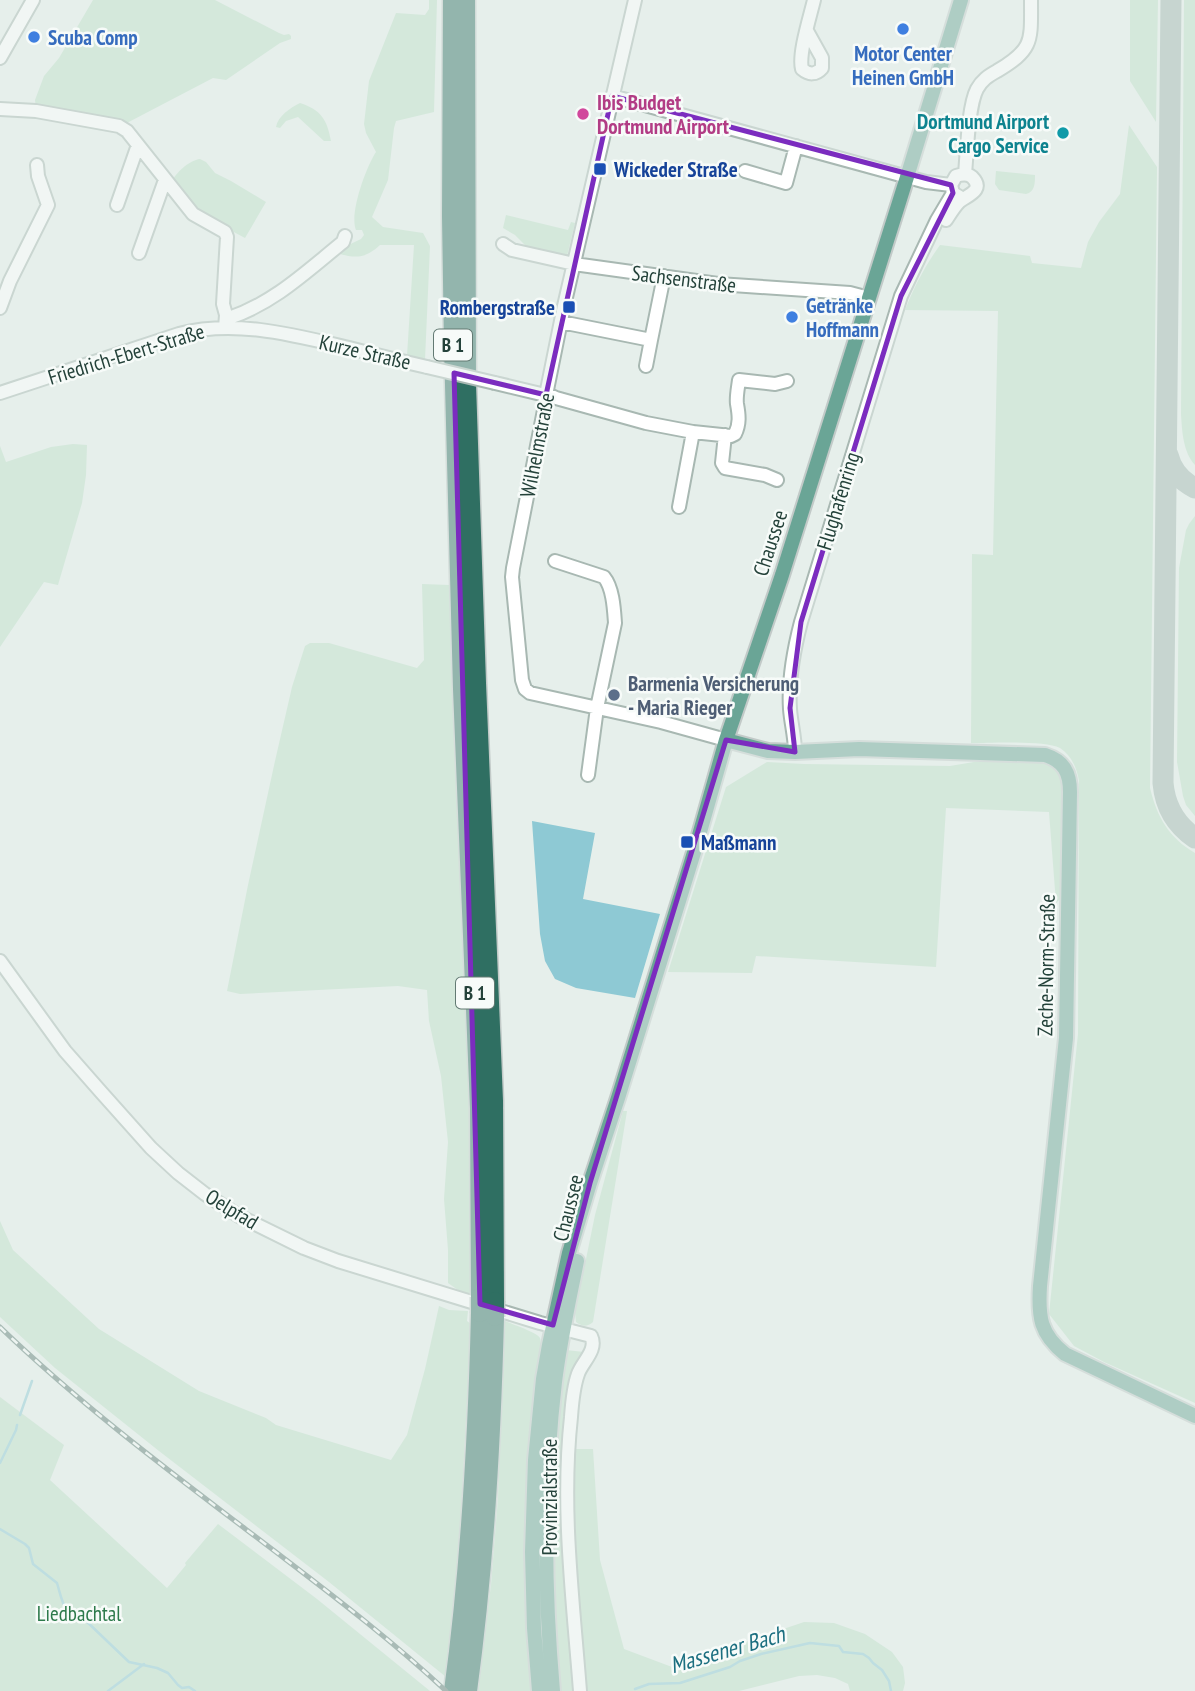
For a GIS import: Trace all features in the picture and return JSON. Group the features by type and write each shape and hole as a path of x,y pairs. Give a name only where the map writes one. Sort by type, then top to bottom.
{"highway":[{"name":"B 1","path":"452,0 451,216 462,689 493,1396 485,1531 466,1648 453,1691"},
{"name":"B 1","path":"466,0 467,384 493,1089 487,1307"},
{"name":"B 1","path":"466,1648 468,1691"}],"main road":[{"name":"Chaussee","path":"558,1326 618,1098 726,740 784,568 961,0"},
{"name":"Zeche-Norm-Straße","path":"726,740 768,751 859,749 1045,755 1054,758 1066,769 1070,792 1066,1038 1039,1312 1050,1340 1065,1354 1195,1416"},
{"name":"Provinzialstraße","path":"539,1691 532,1522 543,1379 558,1326"},
{"name":"Provinzialstraße","path":"553,1691 546,1587 547,1495 558,1326"}],"street":[{"path":"0,58 33,0"},
{"name":"Wilhelmstraße","path":"635,0 545,393 545,405 512,572 522,680 530,693 661,722 726,740"},
{"path":"807,30 814,0"},
{"name":"Flughafenring","path":"965,174 973,98 986,77 1016,60 1025,49 1031,32 1031,0"},
{"path":"612,96 956,192"},
{"path":"0,109 36,111 119,126 127,131 193,215 225,232 225,328"},
{"path":"117,205 138,145"},
{"path":"745,171 786,183 796,146"},
{"path":"0,308 10,281 48,205 37,176 37,165"},
{"name":"Flughafenring","path":"795,752 790,708 792,670 801,622 908,279 956,192 956,176 965,174 972,177 975,190 972,195 956,192"},
{"path":"139,253 165,180"},
{"name":"Friedrich-Ebert-Straße","path":"0,393 179,334 203,328 225,328 229,318 254,309 287,288 343,242 345,236"},
{"name":"Sachsenstraße","path":"503,244 512,250 574,264 757,288 850,293 869,298"},
{"path":"646,366 664,276"},
{"path":"561,322 651,340"},
{"name":"Kurze Straße","path":"225,328 283,333 545,393"},
{"path":"545,393 646,423 693,432 733,435 738,427 739,380 775,384 787,381"},
{"path":"679,507 693,432"},
{"path":"725,435 722,463 725,468 765,475 777,480"},
{"path":"555,561 604,577 609,585 615,623 597,708 589,775"},
{"name":"Oelpfad","path":"0,961 65,1051 101,1092 151,1148 205,1194 239,1216 304,1248 338,1261 540,1323 558,1326"},
{"name":"Provinzialstraße","path":"558,1326 591,1336 594,1342 574,1386 567,1458 568,1552 580,1691"}],"highlighted area":[{"path":"612,96 951,185 953,193 901,296 801,622 790,708 795,752 726,740 590,1183 553,1325 480,1304 454,373 546,395"}],"green space":[{"path":"93,0 215,0 279,33 289,34 291,39 280,43 226,80 213,78 123,125 36,109 35,100 44,76 59,58"},
{"path":"429,0 437,0 434,112 396,121 388,180 372,217 383,227 423,233 430,246 425,360 407,356 414,245 380,245 357,257 340,254 340,249 364,235 362,230 356,230 354,223 360,191 376,152 364,124 369,81 396,13 425,15 429,9"},
{"path":"1130,0 1158,0 1156,122 1130,81"},
{"path":"1184,0 1195,0 1195,465 1186,448 1181,414"},
{"path":"300,103 322,116 331,141 324,141 298,117 286,121 280,128 276,127 282,116"},
{"path":"1129,125 1157,167 1150,788 1165,826 1178,841 1195,853 1195,1403 1074,1346 1049,1314 1078,1034 1079,781 1073,762 1067,754 1052,745 971,743 972,554 993,555 998,311 905,310 920,277 940,245 1030,256 1032,263 1081,268 1088,242 1120,194"},
{"path":"200,159 215,173 266,202 245,238 200,214 172,182 183,168"},
{"path":"996,171 1035,175 1033,189 1026,194 999,190 995,184"},
{"path":"506,215 568,230 571,222 575,223 567,256 527,247 503,228"},
{"path":"87,445 86,475 82,503 58,585 44,582 0,647 0,446 6,462 51,447"},
{"path":"1195,516 1195,816 1183,796 1177,762 1179,568 1186,530"},
{"path":"422,584 449,585 471,1129 470,1296 448,1283 444,1199 448,1142 441,1076 429,1021 427,990 398,986 240,994 227,991 275,761 292,687 305,646 310,643 329,643 417,668 424,660"},
{"path":"1025,761 1054,768 1064,786 1063,896 1056,903 1049,812 946,808 936,967 756,956 752,973 668,972 726,787 767,762 950,766 974,762"},
{"path":"623,1111 627,1111 593,1322 583,1326 576,1322 575,1313 595,1215"},
{"path":"0,1221 13,1250 99,1329 199,1391 266,1418 276,1425 391,1460 407,1435 439,1306 449,1310 468,1311 467,1321 471,1324 459,1551 446,1677 55,1368 0,1317"},
{"path":"503,1320 538,1336 546,1348 534,1691 477,1691 491,1585 498,1498"},
{"path":"566,1350 584,1352 573,1370 567,1402 561,1475 564,1560 575,1691 561,1691 551,1560 553,1470"},
{"name":"Liedbachtal","path":"0,1397 64,1445 50,1480 167,1588 218,1524 317,1599 430,1691 0,1691"},
{"path":"574,1449 593,1449 600,1560 624,1649 672,1667 804,1622 834,1623 865,1634 892,1652 903,1667 903,1691 850,1691 848,1684 835,1678 817,1675 799,1676 739,1691 587,1691 576,1540"}],"water":[{"path":"532,821 595,833 583,899 660,914 635,998 576,988 555,979 545,961 540,934"}],"waterway":[{"path":"20,1415 32,1381"},
{"path":"0,1463 17,1425"},
{"path":"0,1529 29,1548 33,1564 57,1583 64,1606 72,1615 84,1619 129,1662 157,1668 168,1673 182,1688 189,1687 195,1691"},
{"name":"Massener Bach","path":"635,1689 649,1684 680,1683 761,1654 810,1643 839,1646 843,1652 863,1654 882,1670 889,1681 891,1691"},
{"path":"108,1691 144,1664"}],"taxiway":[{"path":"1171,0 1163,783 1173,814 1182,827 1195,838"},
{"path":"1168,455 1178,475 1195,488"}],"railway":[{"path":"0,1327 103,1418 347,1607 446,1691"}],"place":[{"name":"Motor Center Heinen GmbH","path":"903,29"},
{"name":"Scuba Comp","path":"34,37"},
{"name":"Ibis Budget Dortmund Airport","path":"583,114"},
{"name":"Dortmund Airport Cargo Service","path":"1063,133"},
{"name":"Wickeder Straße","path":"600,169"},
{"name":"Rombergstraße","path":"569,307"},
{"name":"Getränke Hoffmann","path":"792,317"},
{"name":"Barmenia Versicherung - Maria Rieger","path":"614,695"},
{"name":"Maßmann","path":"687,842"}]}
